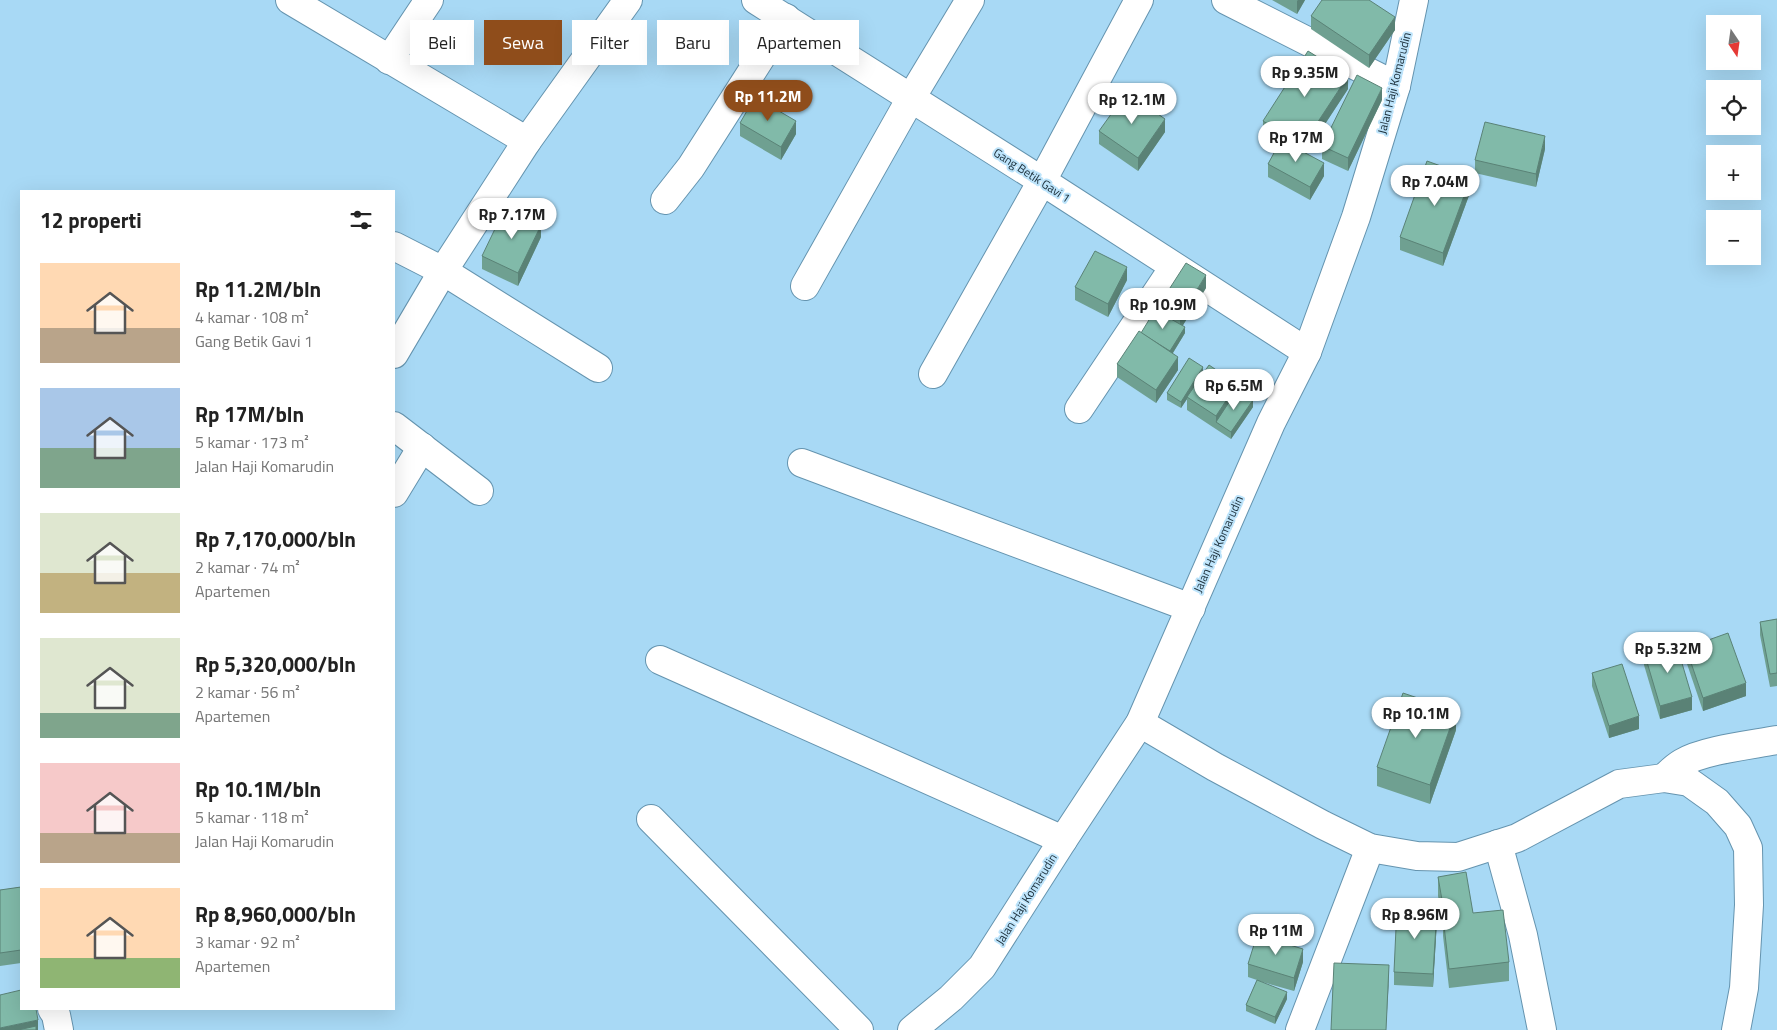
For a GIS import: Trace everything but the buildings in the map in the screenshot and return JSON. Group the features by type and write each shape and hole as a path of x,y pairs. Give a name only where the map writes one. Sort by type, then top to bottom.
{"street":[{"path":"290,0 527,141"},
{"path":"389,60 430,0"},
{"path":"395,352 443,271 527,141 628,0"},
{"name":"Gang Betik Gavi 1","path":"756,0 1307,352"},
{"path":"805,286 911,98 970,0"},
{"path":"933,374 1042,181 1139,0"},
{"path":"1226,0 1396,86"},
{"name":"Jalan Haji Komarudin","path":"912,1030 951,998 982,967 1140,723 1271,424 1307,352 1356,217 1396,86 1414,0"},
{"path":"665,200 691,167 786,18"},
{"path":"395,247 443,271 598,368"},
{"path":"1080,410 1174,267"},
{"path":"395,427 479,491"},
{"path":"395,491 422,447"},
{"path":"802,463 1190,608"},
{"path":"660,660 1063,840"},
{"path":"1140,723 1215,767 1370,848 1417,856 1458,857 1517,838 1619,784 1664,778 1689,782 1716,802 1738,826 1748,848 1749,905 1744,988 1736,1030"},
{"path":"1664,778 1682,762 1730,748 1777,740"},
{"path":"651,819 858,1030"},
{"path":"1498,844 1523,935 1542,1030"},
{"path":"1300,1030 1370,848"},
{"path":"53,1010 56,1015 59,1030"}]}
